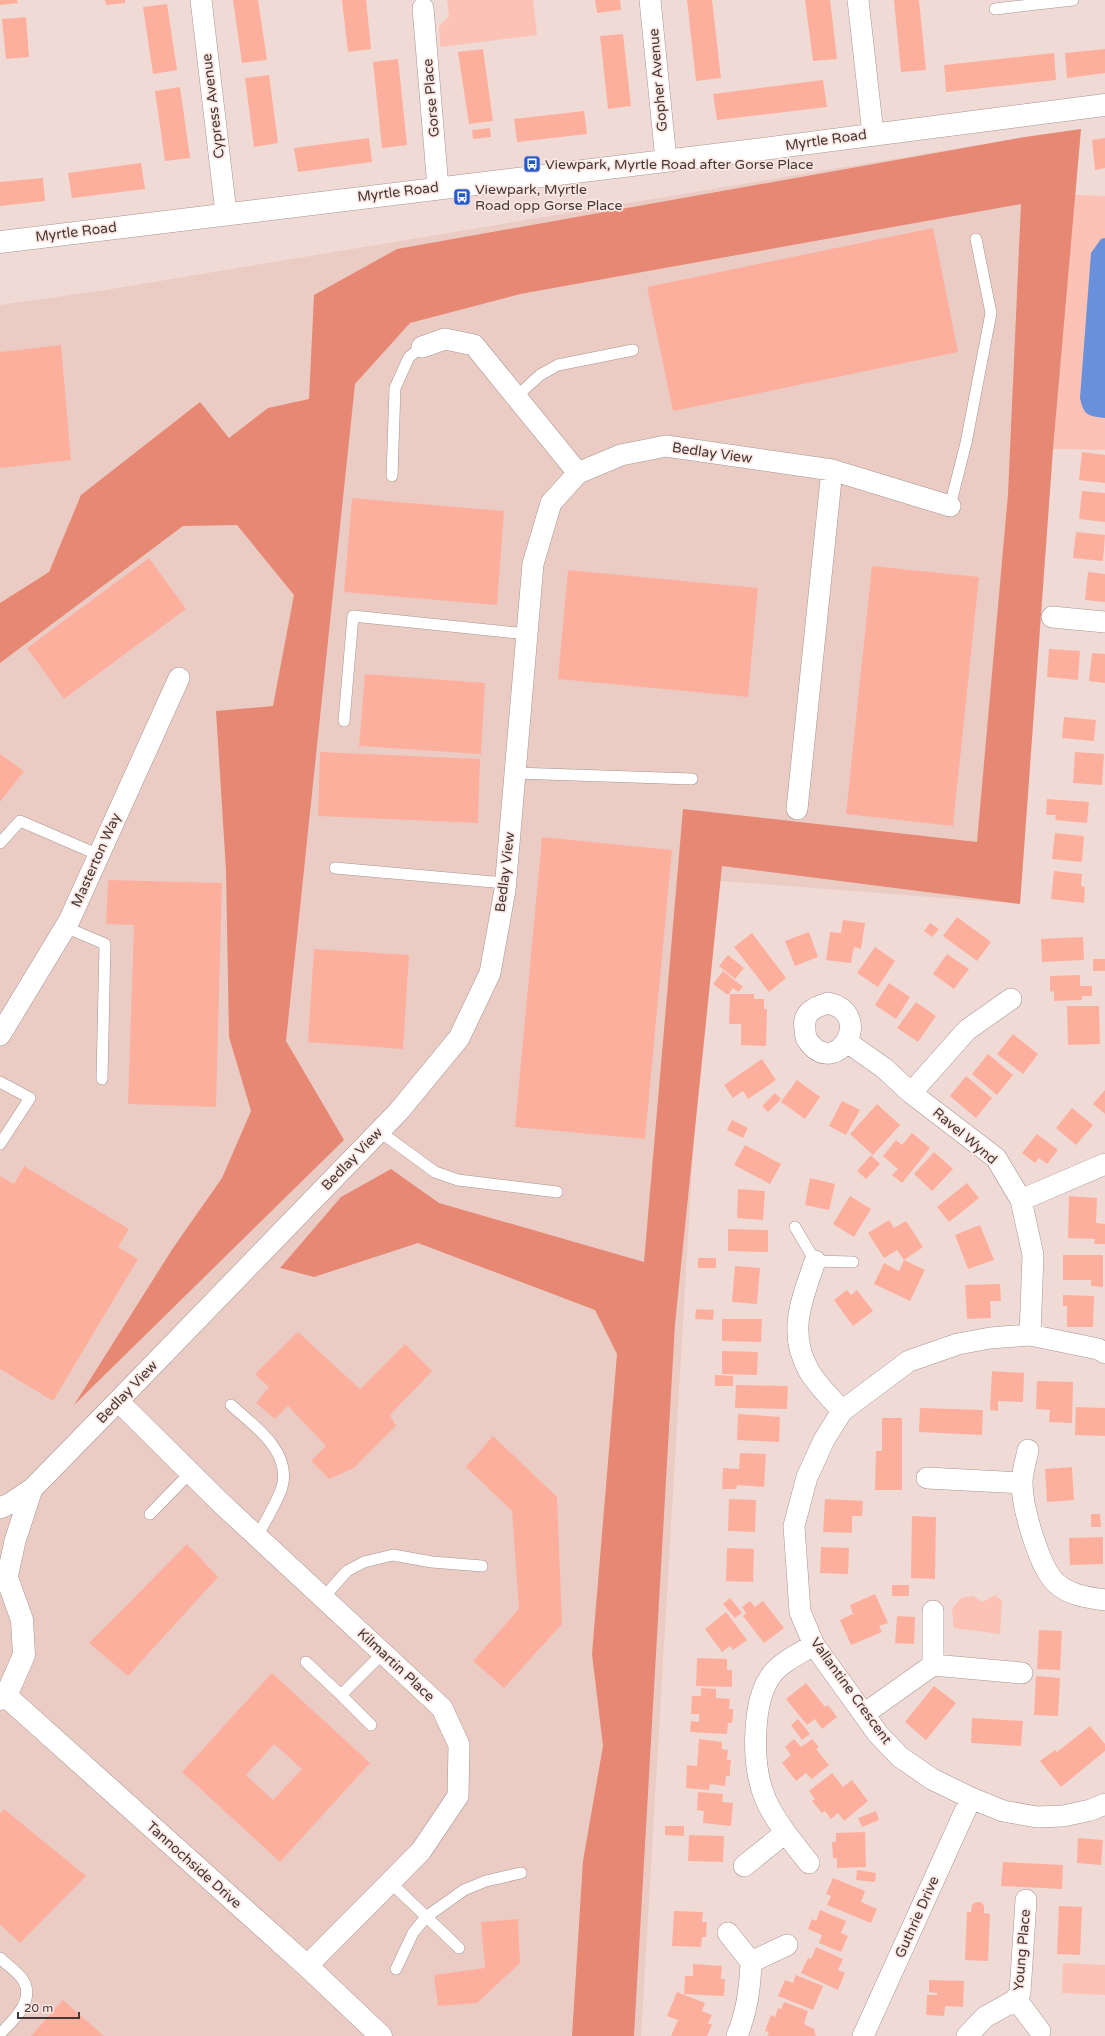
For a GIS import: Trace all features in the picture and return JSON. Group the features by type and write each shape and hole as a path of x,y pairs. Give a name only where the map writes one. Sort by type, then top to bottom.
{"street":[{"name":"Cypress Avenue","path":"201,0 226,213"},
{"name":"Gopher Avenue","path":"650,0 666,160"},
{"path":"858,0 873,134"},
{"name":"Gorse Place","path":"423,8 438,188"},
{"name":"Myrtle Road","path":"0,242 1105,105"},
{"path":"422,347 445,339 474,345 578,473"},
{"name":"Bedlay View","path":"0,1508 11,1503 32,1489 118,1401 399,1111 459,1038 490,973 505,883 533,564 551,503 578,473 622,455 666,446 832,470 950,506"},
{"path":"797,809 832,470"},
{"path":"1052,617 1105,622"},
{"name":"Masterton Way","path":"0,1035 65,927 179,678"},
{"path":"911,1092 966,1030 1011,999"},
{"name":"Ravel Wynd","path":"847,1042 884,1068 911,1092 996,1158 1021,1200 1033,1255 1030,1335"},
{"path":"1021,1200 1105,1164"},
{"path":"814,1261 799,1311 798,1344 809,1371 842,1411"},
{"name":"Vallantine Crescent","path":"1105,1353 1098,1349 1030,1335 990,1338 958,1344 909,1361 873,1386 842,1411 824,1440 807,1477 794,1526 800,1612 814,1645 878,1734 900,1757 932,1779 1002,1812 1037,1817 1063,1816 1091,1810 1105,1804"},
{"name":"Kilmartin Place","path":"118,1401 257,1537 442,1708 459,1745 458,1796 421,1851 307,1966"},
{"path":"1028,1450 1022,1483 1029,1529 1045,1567 1056,1583 1075,1595 1105,1600"},
{"path":"927,1478 1022,1483"},
{"name":"Bedlay View","path":"4,1574 32,1489"},
{"name":"Tannochside Drive","path":"4,1574 22,1620 24,1655 3,1698 307,1966 381,2036"},
{"path":"933,1611 933,1665"},
{"path":"810,1863 772,1814 759,1785 754,1750 760,1697 770,1676 786,1662 814,1645"},
{"path":"864,1714 933,1665 1022,1673"},
{"name":"Guthrie Drive","path":"867,2035 970,1798"},
{"path":"744,1866 785,1832"},
{"name":"Young Place","path":"967,2036 985,2017 1016,1999 1020,1993 1026,1900"},
{"path":"728,1933 751,1962 750,1988 746,2013 737,2036"},
{"path":"751,1962 786,1945"},
{"name":"Young Place","path":"1016,1999 1040,2031"}],"lane":[{"path":"995,9 1073,0"},
{"path":"950,506 966,443 991,313 976,239"},
{"path":"392,476 395,388 409,357 422,347"},
{"path":"516,397 540,375 558,365 633,350"},
{"path":"344,722 353,616 527,634"},
{"path":"515,773 692,779"},
{"path":"0,843 20,820 99,855"},
{"path":"335,868 505,883"},
{"path":"65,927 105,944 102,1079"},
{"path":"0,1082 30,1098 0,1144"},
{"path":"379,1131 435,1172 458,1180 557,1192"},
{"path":"795,1227 814,1261 853,1262"},
{"path":"230,1405 270,1440 283,1467 282,1487 257,1537"},
{"path":"150,1514 190,1473"},
{"path":"324,1598 347,1571 364,1562 393,1555 432,1562 482,1566"},
{"path":"341,1695 383,1653"},
{"path":"306,1662 371,1725"},
{"path":"396,1969 413,1933 426,1917 464,1890 486,1881 521,1873"},
{"path":"390,1882 459,1948"},
{"path":"0,1958 24,1980 26,1991 25,2003 21,2010 0,2034"}],"shaded area":[{"path":"447,0 533,0 537,35 440,47 439,26 449,16"},
{"path":"1081,129 1053,449 1020,904 709,880 641,2036 0,2036 0,305 106,290 1025,137"},
{"path":"1081,129 1053,449 1020,904 722,866 675,1324 634,2036 572,2036 583,1861 603,1746 592,1654 617,1354 595,1310 418,1243 314,1277 280,1268 341,1197 391,1169 439,1203 644,1262 683,809 977,842 1008,494 1021,204 520,294 410,323 355,384 286,1041 344,1140 74,1405 173,1248 222,1178 251,1111 229,1037 226,870 216,711 273,706 294,595 237,525 183,526 0,663 0,603 49,572 81,495 200,402 229,438 268,408 309,399 314,295 397,249 1025,137"},
{"path":"1075,195 1105,196 1105,450 1053,449"},
{"path":"995,1595 1002,1601 1000,1634 954,1628 952,1609 961,1598 973,1596 983,1602"},
{"path":"1063,1963 1105,1965 1105,1995 1062,1993"}],"water":[{"path":"1105,238 1105,418 1094,417 1085,412 1080,398 1091,253 1101,239"}],"building":[{"path":"0,0 17,0 18,3 0,5"},
{"path":"105,0 125,0 125,3 106,5"},
{"path":"233,0 258,0 267,60 242,63"},
{"path":"342,0 366,0 371,49 348,52"},
{"path":"595,0 620,0 621,10 597,13"},
{"path":"687,0 712,0 721,78 696,81"},
{"path":"805,0 830,0 837,59 813,61"},
{"path":"894,0 919,0 926,70 901,72"},
{"path":"167,4 177,70 153,74 143,7"},
{"path":"26,17 29,57 6,59 2,19"},
{"path":"623,34 631,106 608,109 600,36"},
{"path":"483,49 493,121 469,124 458,52"},
{"path":"1105,49 1105,73 1067,78 1065,53"},
{"path":"1054,53 1056,80 946,92 944,65"},
{"path":"398,59 407,145 382,148 373,62"},
{"path":"269,75 278,143 254,147 245,78"},
{"path":"823,80 827,107 717,120 713,94"},
{"path":"180,87 190,158 165,161 155,91"},
{"path":"584,111 587,134 517,142 514,119"},
{"path":"490,128 491,137 473,139 472,130"},
{"path":"369,138 372,162 298,172 294,148"},
{"path":"1105,138 1105,168 1095,170 1092,140"},
{"path":"141,163 145,189 72,198 68,173"},
{"path":"43,178 45,201 0,206 0,182"},
{"path":"933,228 958,352 673,411 647,287"},
{"path":"61,345 71,460 0,468 0,352"},
{"path":"1082,452 1105,455 1105,483 1079,480"},
{"path":"1082,491 1105,493 1105,522 1079,519"},
{"path":"352,498 504,511 497,605 344,592"},
{"path":"1076,532 1105,535 1103,561 1073,558"},
{"path":"149,558 186,609 64,699 27,648"},
{"path":"872,566 979,577 953,826 846,814"},
{"path":"568,570 758,588 748,697 558,679"},
{"path":"1088,572 1105,574 1105,602 1085,600"},
{"path":"1049,649 1080,651 1078,680 1047,677"},
{"path":"1092,653 1105,654 1105,683 1089,681"},
{"path":"365,674 485,683 481,754 359,746"},
{"path":"1064,717 1096,720 1094,741 1062,738"},
{"path":"320,752 480,759 478,823 318,816"},
{"path":"1075,752 1104,754 1102,785 1073,783"},
{"path":"0,754 24,771 0,802"},
{"path":"1047,799 1089,802 1087,823 1055,820 1056,815 1046,815"},
{"path":"1055,833 1084,836 1082,862 1052,859"},
{"path":"542,837 672,850 645,1139 515,1127"},
{"path":"1054,871 1082,874 1081,886 1085,887 1084,903 1051,899"},
{"path":"108,880 222,883 216,1107 128,1104 134,925 106,924"},
{"path":"957,917 991,942 977,961 943,936"},
{"path":"843,920 865,923 861,949 854,947 851,963 826,960 830,932 841,933"},
{"path":"930,923 939,929 932,937 924,931"},
{"path":"809,932 818,957 795,966 785,941"},
{"path":"752,933 786,978 769,992 734,947"},
{"path":"1083,937 1084,960 1042,962 1041,939"},
{"path":"875,947 895,961 878,987 857,973"},
{"path":"314,949 409,955 403,1049 308,1042"},
{"path":"947,954 969,969 954,989 933,974"},
{"path":"728,955 744,968 735,979 719,966"},
{"path":"1093,959 1105,959 1105,971 1093,971"},
{"path":"723,971 743,987 738,992 733,988 728,995 713,984"},
{"path":"1080,975 1080,986 1092,986 1092,996 1082,996 1082,1000 1054,1001 1054,991 1050,992 1050,976"},
{"path":"889,983 910,997 896,1019 875,1005"},
{"path":"730,994 754,994 754,999 764,999 764,1009 767,1009 766,1046 741,1045 741,1024 729,1024"},
{"path":"916,1002 936,1016 918,1042 897,1028"},
{"path":"1067,1006 1099,1006 1100,1044 1068,1045"},
{"path":"1013,1034 1038,1054 1023,1074 997,1054"},
{"path":"988,1054 1013,1075 997,1095 972,1074"},
{"path":"762,1059 776,1080 748,1099 743,1091 733,1098 724,1085"},
{"path":"966,1076 992,1098 976,1118 950,1096"},
{"path":"797,1080 820,1097 805,1119 781,1102"},
{"path":"1105,1090 1105,1114 1093,1104"},
{"path":"775,1093 781,1099 768,1112 762,1106"},
{"path":"842,1101 860,1110 846,1135 829,1126"},
{"path":"877,1104 900,1125 873,1155 850,1134"},
{"path":"1072,1108 1093,1125 1076,1145 1056,1128"},
{"path":"732,1120 748,1128 743,1138 727,1130"},
{"path":"912,1133 930,1148 902,1183 892,1175 898,1169 883,1156 896,1140 902,1145"},
{"path":"1037,1134 1058,1150 1047,1164 1039,1158 1035,1163 1022,1153"},
{"path":"745,1145 781,1164 770,1184 734,1165"},
{"path":"934,1152 953,1169 932,1191 914,1174"},
{"path":"871,1155 880,1164 866,1179 857,1171"},
{"path":"24,1166 129,1229 118,1247 138,1259 53,1401 0,1369 0,1176 14,1184"},
{"path":"810,1178 835,1184 829,1210 805,1205"},
{"path":"967,1183 979,1198 949,1222 937,1207"},
{"path":"738,1189 765,1191 763,1220 737,1218"},
{"path":"850,1196 871,1209 854,1237 833,1224"},
{"path":"1069,1196 1097,1198 1096,1223 1105,1224 1105,1244 1094,1244 1095,1239 1068,1238"},
{"path":"889,1220 894,1228 906,1221 923,1247 904,1260 897,1250 884,1258 868,1233"},
{"path":"980,1225 994,1260 968,1269 955,1235"},
{"path":"728,1229 768,1230 768,1252 728,1251"},
{"path":"1063,1255 1103,1255 1103,1287 1091,1286 1091,1280 1063,1280"},
{"path":"698,1258 716,1258 716,1268 698,1268"},
{"path":"904,1260 925,1270 910,1301 874,1284 884,1263 899,1271"},
{"path":"735,1266 760,1268 757,1304 732,1302"},
{"path":"1000,1284 1001,1301 990,1301 991,1318 967,1319 965,1285"},
{"path":"847,1290 851,1295 857,1290 873,1311 853,1326 834,1300"},
{"path":"1063,1295 1094,1296 1093,1327 1067,1327 1067,1306 1063,1306"},
{"path":"696,1309 714,1310 713,1320 695,1319"},
{"path":"722,1319 762,1319 761,1342 722,1341"},
{"path":"298,1332 360,1389 405,1344 432,1371 390,1415 396,1426 354,1468 329,1479 311,1461 326,1446 288,1406 275,1419 256,1403 269,1387 255,1374"},
{"path":"722,1351 758,1352 757,1375 722,1374"},
{"path":"992,1371 1024,1373 1023,1402 998,1401 998,1411 990,1410"},
{"path":"715,1375 733,1376 733,1386 715,1386"},
{"path":"1037,1381 1073,1382 1072,1423 1049,1422 1050,1410 1036,1409"},
{"path":"736,1385 788,1386 787,1409 735,1408"},
{"path":"1076,1407 1105,1408 1105,1436 1075,1435"},
{"path":"920,1408 983,1410 982,1435 919,1432"},
{"path":"738,1414 780,1417 779,1442 737,1440"},
{"path":"882,1418 902,1418 902,1490 875,1490 876,1451 882,1451"},
{"path":"493,1436 557,1497 562,1624 504,1688 473,1661 519,1609 512,1511 466,1467"},
{"path":"740,1453 766,1454 764,1487 737,1485 736,1489 722,1489 723,1468 739,1469"},
{"path":"1072,1467 1074,1500 1047,1502 1045,1469"},
{"path":"729,1499 756,1500 755,1532 728,1531"},
{"path":"825,1499 863,1501 862,1516 852,1516 852,1533 823,1532"},
{"path":"1091,1514 1100,1514 1101,1527 1091,1527"},
{"path":"912,1516 936,1517 935,1579 911,1578"},
{"path":"1103,1537 1103,1564 1070,1565 1069,1538"},
{"path":"187,1544 218,1577 128,1676 89,1643"},
{"path":"821,1547 849,1548 848,1574 820,1573"},
{"path":"727,1548 754,1549 753,1582 726,1581"},
{"path":"892,1585 909,1585 909,1596 892,1596"},
{"path":"875,1594 888,1623 879,1626 882,1632 851,1645 840,1620 853,1614 850,1605"},
{"path":"730,1598 742,1613 735,1618 723,1604"},
{"path":"750,1601 755,1607 763,1601 784,1628 764,1643 743,1616 746,1613 742,1607"},
{"path":"726,1612 747,1640 733,1650 730,1646 722,1652 705,1629"},
{"path":"897,1616 915,1617 914,1644 895,1643"},
{"path":"1039,1630 1062,1631 1060,1670 1037,1669"},
{"path":"697,1658 727,1659 727,1670 732,1670 732,1687 696,1686"},
{"path":"272,1673 370,1763 280,1862 182,1772","holes":["274,1744 302,1769 273,1800 246,1775"]},
{"path":"1036,1676 1060,1678 1058,1716 1034,1715"},
{"path":"806,1683 825,1707 828,1705 837,1717 822,1729 815,1719 807,1725 786,1699"},
{"path":"934,1686 956,1703 926,1740 905,1722"},
{"path":"701,1688 716,1689 716,1698 730,1699 729,1709 733,1709 733,1716 732,1723 728,1723 727,1734 690,1732 691,1721 699,1722 699,1714 691,1714 692,1696 701,1696"},
{"path":"972,1718 1023,1721 1021,1746 971,1743"},
{"path":"798,1719 810,1734 802,1740 791,1725"},
{"path":"1090,1726 1105,1744 1105,1751 1061,1787 1040,1761 1055,1750 1057,1752"},
{"path":"699,1739 722,1742 722,1749 728,1750 727,1760 731,1760 730,1776 726,1776 725,1786 710,1784 709,1790 686,1788 687,1765 697,1766"},
{"path":"794,1739 801,1747 812,1739 819,1747 816,1749 829,1765 812,1779 806,1773 796,1781 782,1763 791,1755 785,1747"},
{"path":"832,1773 843,1787 852,1780 868,1801 844,1821 838,1813 831,1819 825,1811 822,1813 812,1801 815,1799 809,1791"},
{"path":"698,1792 723,1794 722,1802 733,1803 731,1826 703,1823 704,1811 697,1810"},
{"path":"4,1809 86,1876 20,1943 0,1924 0,1814"},
{"path":"876,1811 879,1820 862,1827 858,1818"},
{"path":"665,1826 684,1826 684,1836 665,1835"},
{"path":"865,1832 866,1867 837,1868 837,1858 833,1858 832,1842 836,1842 836,1833"},
{"path":"689,1835 724,1836 723,1862 688,1861"},
{"path":"1078,1838 1103,1840 1101,1865 1077,1863"},
{"path":"1003,1862 1063,1865 1062,1889 1001,1886"},
{"path":"857,1870 876,1873 875,1882 856,1880"},
{"path":"833,1878 865,1891 861,1902 877,1909 871,1923 827,1905 831,1896 826,1894"},
{"path":"976,1902 981,1902 984,1906 984,1913 990,1914 988,1961 965,1960 967,1912 971,1912 972,1905"},
{"path":"1059,1906 1082,1907 1080,1955 1057,1954"},
{"path":"820,1910 846,1921 841,1933 848,1936 841,1952 819,1943 822,1935 808,1929 812,1919 816,1921"},
{"path":"674,1911 703,1912 702,1922 707,1922 706,1937 702,1937 701,1947 672,1946"},
{"path":"518,1919 520,1963 477,2003 438,2006 434,1975 485,1968 481,1922"},
{"path":"816,1947 843,1959 838,1970 845,1973 838,1990 801,1973 808,1958 811,1959"},
{"path":"693,1964 722,1966 721,1979 725,1979 724,1996 684,1994 685,1976 693,1976"},
{"path":"796,1975 823,1986 813,2010 778,1996 785,1980 793,1983"},
{"path":"929,1980 964,1981 963,2007 945,2006 944,2016 926,2015 927,1995 937,1995 937,1993 929,1992"},
{"path":"677,1992 705,2003 702,2011 712,2015 708,2023 712,2025 707,2036 671,2036 678,2020 667,2016"},
{"path":"63,2000 104,2036 31,2036"},
{"path":"784,2002 808,2011 804,2024 814,2029 816,2036 767,2036 769,2032 765,2031 771,2015 775,2017 778,2008 781,2009"}],"place":[{"name":"Viewpark, Myrtle Road after Gorse Place","path":"532,164"},
{"name":"Viewpark, Myrtle Road opp Gorse Place","path":"462,197"}]}
